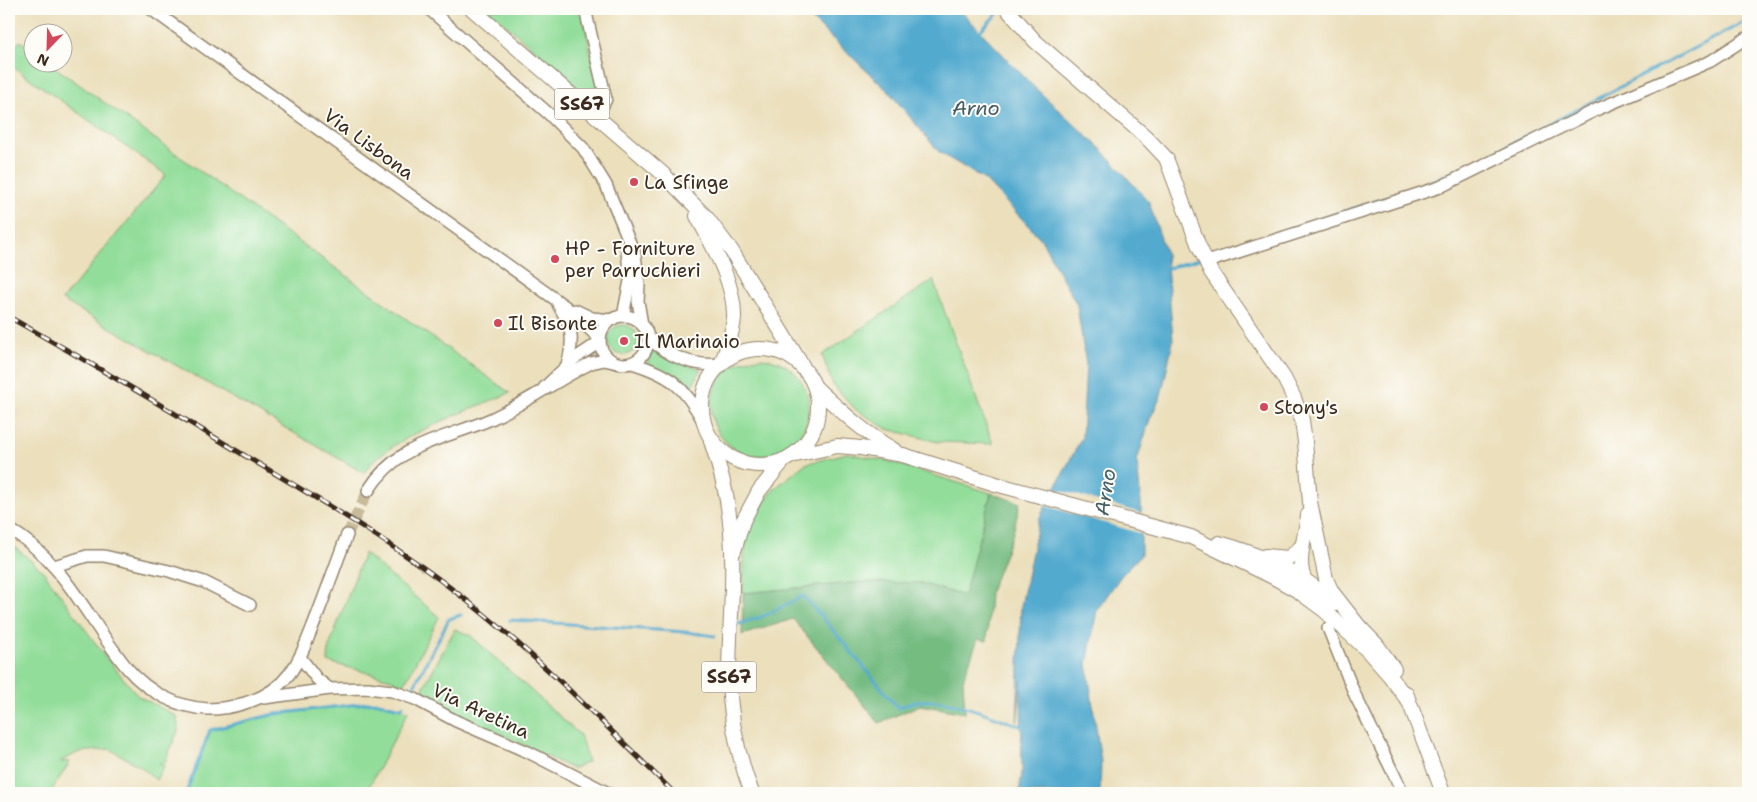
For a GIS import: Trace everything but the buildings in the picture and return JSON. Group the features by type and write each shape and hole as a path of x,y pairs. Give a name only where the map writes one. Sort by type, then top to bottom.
{"main road":[{"name":"SS67","path":"472,9 662,173 708,218 731,250 803,367"},
{"path":"1007,9 1035,41 1146,137 1166,158 1198,244 1211,272 1284,378 1294,398 1302,420 1310,502 1326,579 1332,592 1358,626"},
{"name":"SS67","path":"690,202 713,245 728,281 733,303 734,317 731,336 721,363"},
{"path":"904,456 876,440 856,425 815,387 803,367 789,356 772,350 755,349 737,353 721,363 710,376 704,390 702,406 706,427 718,448 732,458 749,464 767,465 787,458 838,446 861,448 904,456 999,485 1269,557 1289,558 1302,546"},
{"path":"787,458 803,446 812,433 818,418 818,402 815,387"},
{"name":"SS67","path":"706,427 721,473 729,509 732,559 729,680 734,729 743,772 752,793"},
{"name":"SS67","path":"732,559 743,521 760,491 787,458"},
{"path":"1310,502 1301,560 1304,580 1324,610"},
{"path":"1192,537 1273,577 1298,591 1324,610 1368,650 1409,702"},
{"path":"1240,549 1280,566 1304,580 1333,601 1376,644 1401,680 1443,793"},
{"path":"1273,577 1304,580 1313,575 1316,569 1319,549"}],"street":[{"name":"Via Lisbona","path":"151,9 554,298 600,339"},
{"path":"428,9 549,114 583,148 606,185 635,255 638,270 638,301 642,325 648,337 656,346 670,355 707,366 721,363"},
{"path":"585,9 606,99 597,117"},
{"path":"1207,262 1440,187 1598,109 1711,61 1748,37"},
{"path":"368,490 384,470 410,450 490,419 529,398 544,388 567,365 595,345 600,339 602,331 617,318 630,281 626,234"},
{"path":"554,298 569,322 571,332 570,354 567,365"},
{"name":"Via Lisbona","path":"566,307 592,318 617,318"},
{"path":"617,318 637,320 642,325"},
{"path":"544,388 561,381 591,363 604,360 620,364 632,363 640,359 645,353 648,337"},
{"path":"600,339 604,354 613,362"},
{"path":"632,363 653,370 674,381 691,400 706,427"},
{"name":"Via Aretina","path":"9,529 37,548 54,566 128,668 138,679 158,694 186,706 206,709 228,707 259,699 330,689 368,688 392,691 415,699 456,721 528,752 608,793"},
{"name":"Via Aretina","path":"259,699 274,691 288,676 300,656 347,535"},
{"path":"54,566 87,556 104,556 204,582 250,605"},
{"path":"1328,628 1355,695 1403,793"},
{"path":"300,656 317,679 330,689"},
{"path":"288,676 297,687 308,692"}],"green space":[{"path":"488,9 581,9 601,96 596,104"},
{"path":"20,41 22,42 22,72 62,72 510,393 409,437 374,461 364,473 62,300 166,175 9,64 9,54"},
{"path":"933,280 993,444 938,442 887,429 856,410 833,385 822,355"},
{"path":"623,325 634,329 638,340 634,351 623,355 612,351 608,340 612,329"},
{"path":"654,350 667,358 701,369 693,384 691,393 647,363"},
{"path":"760,358 779,362 794,373 805,388 809,407 805,426 794,441 779,452 760,456 741,452 726,441 715,426 711,407 715,388 726,373 741,362"},
{"path":"847,453 891,462 991,493 964,596 921,583 862,582 743,593 743,566 748,526 774,489 805,464"},
{"path":"991,493 1020,503 1013,533 990,592 987,641 978,639 963,680 965,713 920,705 879,723 793,619 742,635 743,593 862,582 921,583 964,596"},
{"path":"9,542 43,571 104,655 138,696 177,716 178,731 164,764 159,763 164,766 156,780 141,767 110,749 79,752 60,762 70,762 50,793 9,793"},
{"path":"364,553 439,617 404,685 391,679 328,662 329,647"},
{"path":"455,629 471,636 580,735 588,762 573,769 424,697 423,688"},
{"path":"375,702 401,708 408,712 366,793 186,793 210,730 275,714"}],"water":[{"name":"Arno","path":"801,9 959,9 1032,85 1103,151 1149,202 1166,254 1173,341 1161,396 1150,419 1137,461 1141,503 1141,555 1121,576 1097,610 1087,664 1101,762 1100,793 1019,793 1022,772 1021,681 1017,725 1021,606 1039,519 1082,437 1086,365 1077,305 1041,239 985,180 939,152 889,92"}],"pier":[{"path":"1052,488 1144,514 1143,534 1043,505"}],"waterway":[{"path":"978,33 1002,9"},
{"path":"1238,246 1417,188 1481,160 1748,20"},
{"path":"1165,269 1202,258"},
{"path":"735,625 764,616 803,596 898,708 918,701 934,701 960,705 1023,727"},
{"path":"413,688 449,619 461,615"},
{"path":"510,620 686,632 715,636"},
{"path":"186,793 210,730 275,714 375,702 401,708 403,706"}],"tunnel":[{"path":"347,535 368,491"}],"railway":[{"path":"9,317 319,500 426,570 482,612 539,662 594,713 674,793"}],"place":[{"name":"La Sfinge","path":"634,182"},
{"name":"HP - Forniture per Parruchieri","path":"555,259"},
{"name":"Il Bisonte","path":"498,323"},
{"name":"Il Marinaio","path":"624,341"},
{"name":"Stony's","path":"1264,407"}]}
